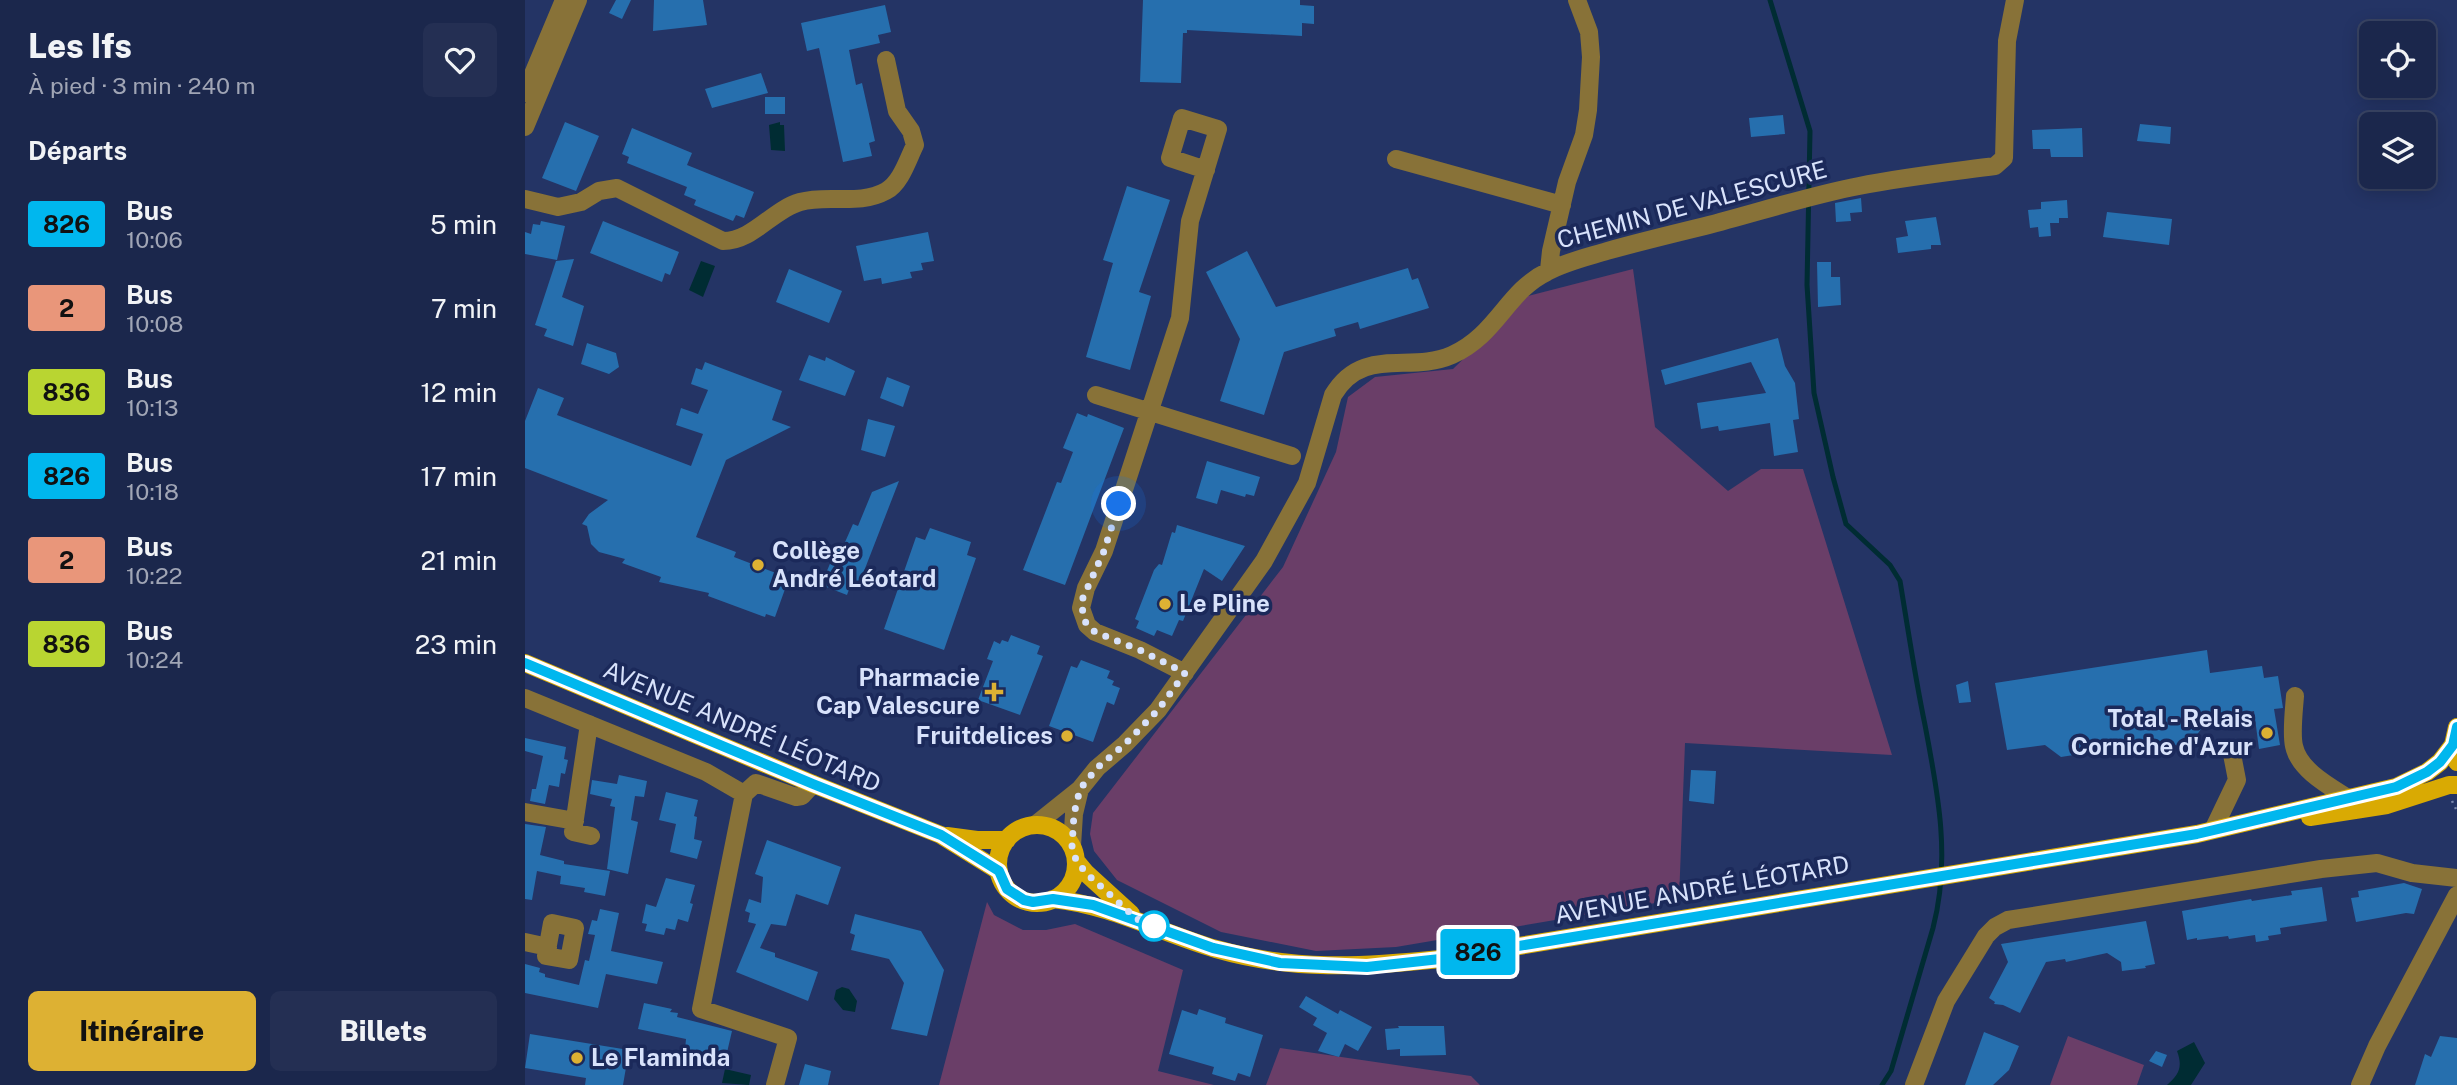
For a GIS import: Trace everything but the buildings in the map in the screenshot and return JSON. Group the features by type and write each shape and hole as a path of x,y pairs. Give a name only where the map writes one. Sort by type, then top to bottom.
{"main road":[{"name":"AVENUE ANDRÉ LÉOTARD","path":"525,663 941,835 999,871"},
{"path":"2455,754 2457,727"},
{"name":"AVENUE ANDRÉ LÉOTARD","path":"1053,899 1093,905 1245,957 1280,963 1367,967 1440,959 2197,834 2396,787 2455,754"},
{"name":"AVENUE ANDRÉ LÉOTARD","path":"2197,834 2217,835 2387,804 2457,785"},
{"path":"1035,825 1057,830 1074,853 1073,879 1061,894 1053,899 1033,902 1007,889 999,871 998,860 1007,840 1025,827 1035,825"},
{"name":"AVENUE ANDRÉ LÉOTARD","path":"941,835 977,840 1007,840"},
{"name":"AVENUE ANDRÉ LÉOTARD","path":"1074,853 1086,873 1137,919"}],"street":[{"path":"525,127 529,91 564,0"},
{"path":"529,91 577,0"},
{"path":"1549,270 1562,205 1584,135 1590,84 1589,32 1577,0"},
{"name":"CHEMIN DE VALESCURE","path":"1035,825 1080,789 1097,768 1158,710 1264,561 1299,501 1313,468 1329,404 1339,385 1359,369 1369,365 1432,361 1468,347 1488,330 1521,291 1549,270 1668,234 1811,197 1859,186 1995,166 2004,158 2007,41 2015,0"},
{"path":"525,199 558,207 581,202 599,191 617,188 723,242 737,242 786,208 801,202 848,201 886,192 895,184 915,145 911,131 897,111 886,60"},
{"path":"1396,159 1562,205"},
{"path":"1185,673 1140,650 1095,632 1087,625 1081,608 1086,588 1104,551 1180,318 1190,221 1206,170"},
{"path":"1096,395 1292,456"},
{"path":"2295,696 2293,744 2298,759 2325,784 2348,798"},
{"path":"525,698 706,772 744,794"},
{"path":"589,724 573,832 591,836"},
{"path":"2214,828 2237,780 2231,749"},
{"path":"775,1085 788,1038 701,1009 744,794 755,783 796,797 802,796 813,784"},
{"path":"1074,853 1074,814 1080,789"},
{"path":"525,812 575,821"},
{"path":"1914,1085 1946,1001 1986,936 2008,920 2308,871 2377,863 2412,873 2457,878"},
{"path":"2360,1085 2377,1046 2457,895"},
{"path":"525,942 548,947"}],"shaded area":[{"path":"780,122 780,125 784,125 785,151 771,150 769,125"},
{"path":"701,261 715,266 703,297 689,290"},
{"path":"1633,269 1655,427 1728,491 1761,469 1803,469 1892,755 1685,743 1679,899 1396,947 1316,951 1221,932 1117,880 1094,851 1090,834 1093,813 1283,567 1336,452 1348,397 1375,377 1453,369 1528,296"},
{"path":"987,902 994,915 1023,930 1046,930 1075,924 1183,970 1158,1071 1214,1085 939,1085"},
{"path":"842,987 849,989 857,1001 855,1012 843,1010 834,999 836,990"},
{"path":"2068,1036 2144,1065 2137,1085 2050,1085"},
{"path":"2194,1042 2205,1063 2191,1085 2167,1085 2179,1070 2177,1051"},
{"path":"1280,1048 1471,1076 1480,1085 1266,1085"},
{"path":"725,1069 751,1075 749,1085 722,1083"}],"waterway":[{"path":"1770,0 1810,131 1807,285 1814,393 1846,524 1890,565 1900,581 1941,826 1941,877 1933,928 1891,1071 1882,1085"}],"bus line":[{"name":"826","path":"525,663 941,835 999,871 1007,889 1024,900 1043,902 1053,899 1093,905 1245,957 1324,966 1367,967 1440,959 2197,834 2396,787 2427,772 2440,762 2453,745 2457,727"}],"place":[{"name":"Collège André Léotard","path":"758,565"},
{"name":"Le Pline","path":"1165,604"},
{"name":"Pharmacie Cap Valescure","path":"994,692"},
{"name":"Total - Relais Corniche d'Azur","path":"2267,733"},
{"name":"Fruitdelices","path":"1067,736"},
{"name":"Le Flaminda","path":"577,1058"}],"route":[{"path":"1119,504 1104,551 1082,600 1083,617 1095,632 1140,650 1185,673 1158,710 1097,768 1080,789 1074,814 1072,846 1076,860 1086,873 1137,919 1154,926"}]}
